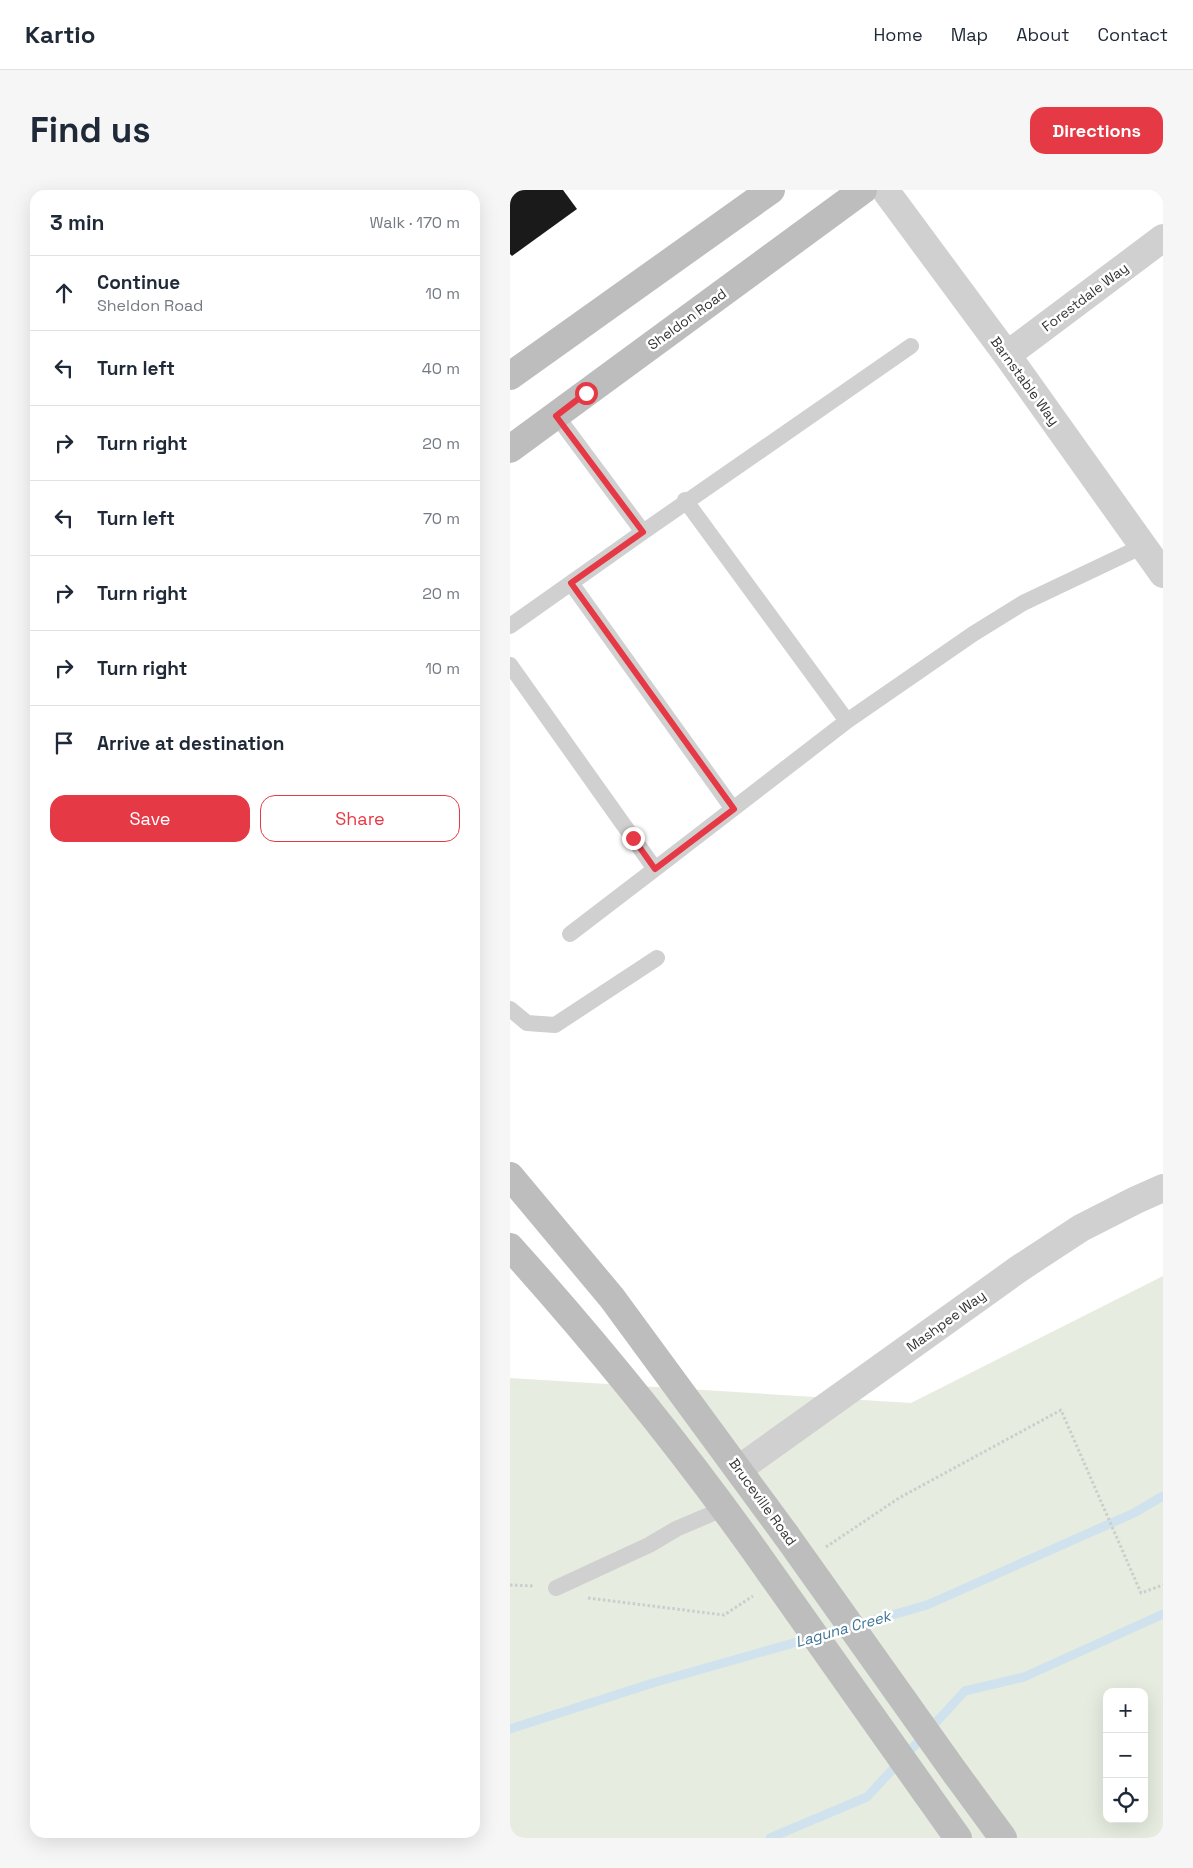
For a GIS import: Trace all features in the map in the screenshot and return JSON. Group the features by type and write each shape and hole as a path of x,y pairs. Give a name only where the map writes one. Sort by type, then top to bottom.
{"main road":[{"path":"510,376 771,190"},
{"name":"Sheldon Road","path":"510,449 863,190"},
{"name":"Bruceville Road","path":"510,1176 612,1298 739,1469 1003,1838"},
{"path":"510,1247 618,1373 725,1508 958,1838"}],"street":[{"name":"Barnstable Way","path":"885,190 1163,574"},
{"name":"Forestdale Way","path":"1007,356 1163,238"},
{"name":"Mashpee Way","path":"739,1469 1020,1268 1073,1233 1163,1188"}],"lane":[{"path":"510,626 686,500 911,346"},
{"path":"556,416 643,532"},
{"path":"686,500 847,721"},
{"path":"570,934 847,721 973,634 1023,603 1143,546"},
{"path":"571,583 734,809"},
{"path":"510,665 655,869"},
{"path":"510,1009 527,1023 555,1025 657,958"},
{"path":"556,1588 650,1545 676,1529 725,1508"}],"path":[{"path":"962,1463 1061,1410 1141,1593 1163,1585"}],"shaded area":[{"path":"1163,1276 1163,1838 510,1838 510,1378 911,1403"}],"building":[{"path":"510,190 563,190 577,209 512,256 510,254"}],"waterway":[{"name":"Laguna Creek","path":"510,1729 653,1683 927,1605 1134,1513 1163,1496"},
{"name":"Laguna Creek","path":"770,1838 867,1797 965,1691 1024,1677 1163,1614"}],"route":[{"path":"586,393 556,416 643,532 571,583 734,809 655,869 633,838"}]}
